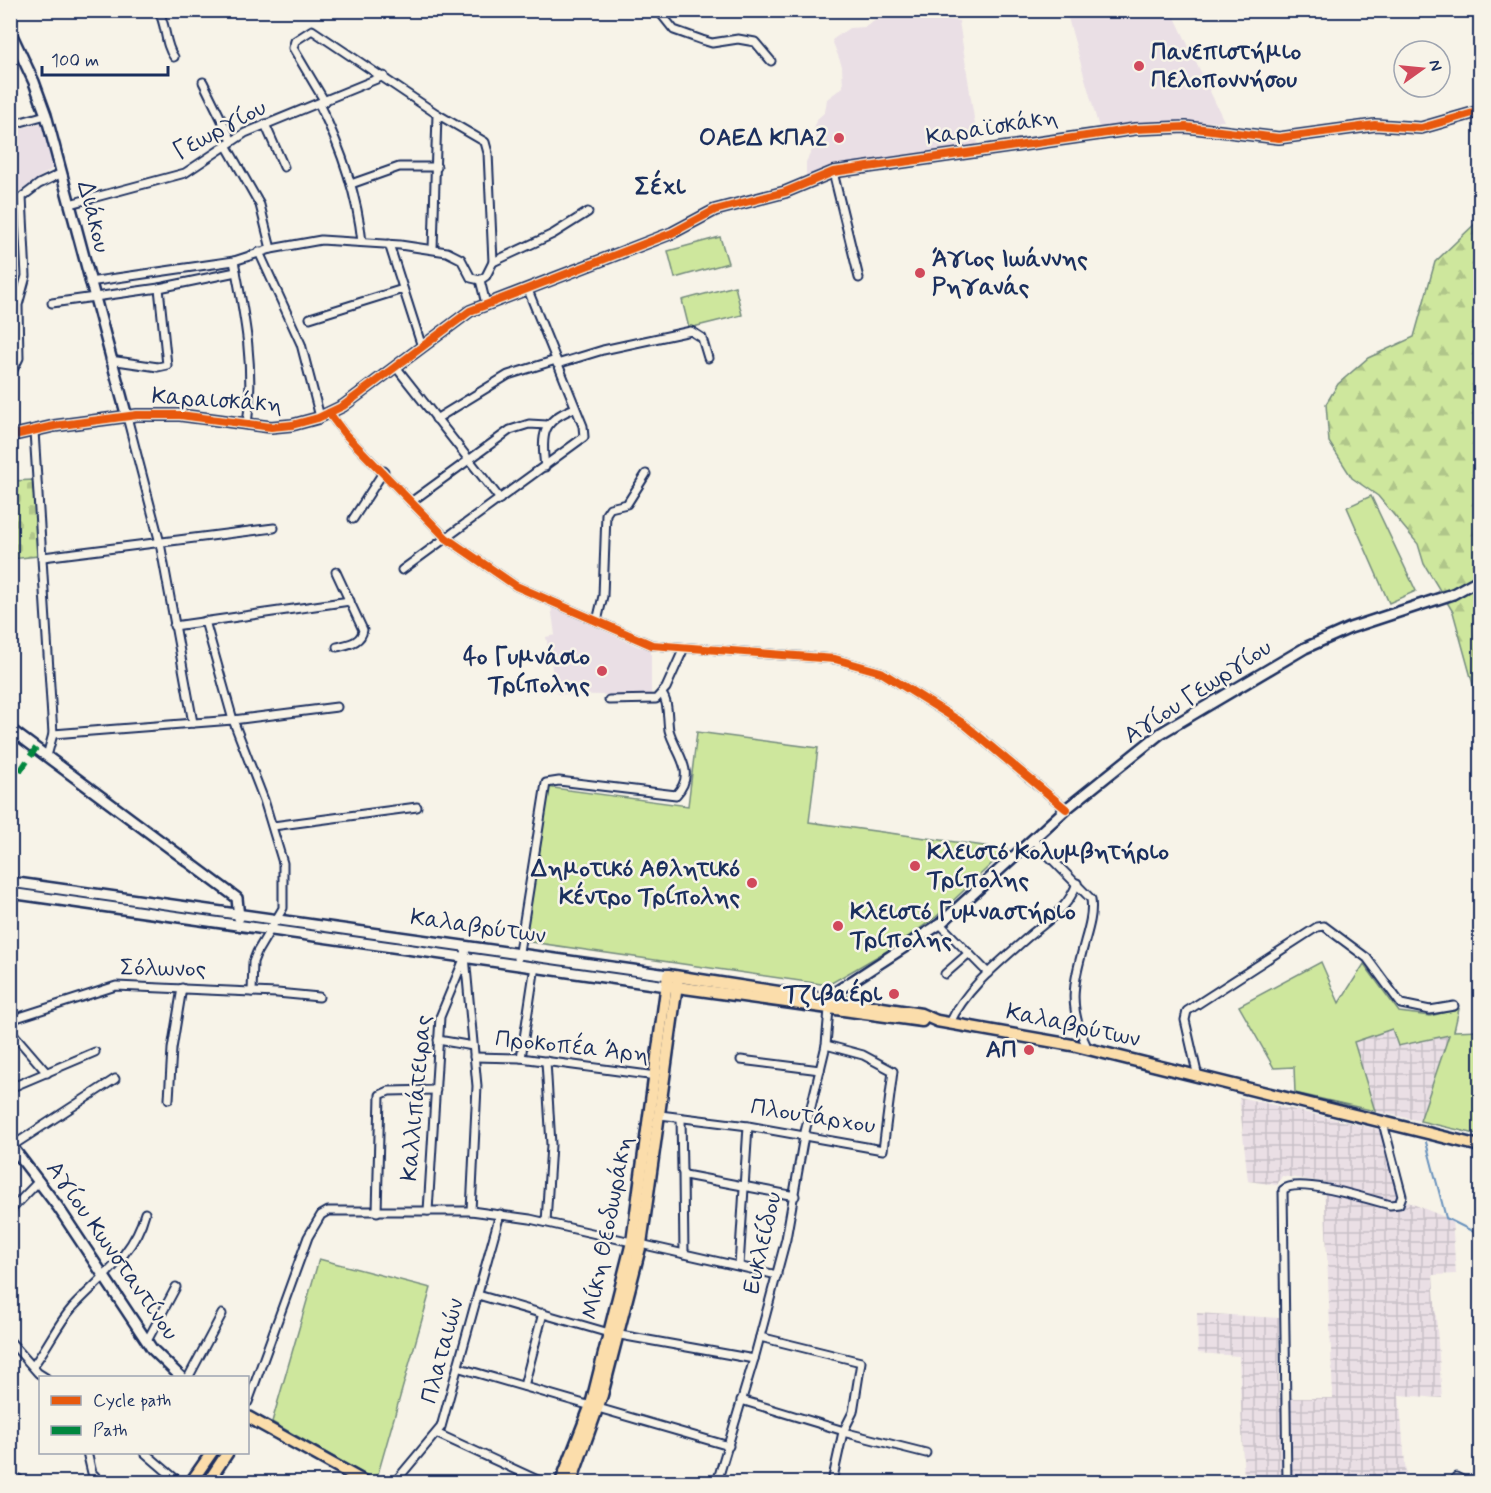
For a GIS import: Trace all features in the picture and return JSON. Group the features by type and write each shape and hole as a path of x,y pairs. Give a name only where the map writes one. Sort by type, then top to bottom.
{"main road":[{"name":"Καλαβρύτων","path":"672,981 824,1004 921,1014 950,1023 1088,1049 1480,1146"},
{"name":"Μίκη Θεοδωράκη","path":"636,1243 672,981"},
{"name":"Μίκη Θεοδωράκη","path":"571,1482 614,1334 636,1243 660,1115 660,1076"},
{"name":"Μίκη Θεοδωράκη","path":"561,1482 594,1406"},
{"path":"249,1418 365,1482"},
{"path":"191,1482 211,1454"},
{"path":"208,1482 227,1454"}],"street":[{"path":"158,10 165,24 168,46 174,57"},
{"path":"658,10 674,30 712,43 738,39 755,42 771,61"},
{"path":"89,282 234,261 271,249 311,241 362,242 432,249 459,257 471,278 480,280 486,276 493,261 486,144 312,30 295,41 293,48 322,103 351,184 359,214 362,242"},
{"name":"Διάκου","path":"10,31 34,82 46,115 127,417"},
{"name":"Γεωργίου","path":"70,204 185,173 197,168 229,143 265,124 322,103 384,76"},
{"path":"203,82 229,143 260,205 271,249"},
{"name":"Καραϊσκάκη","path":"528,290 672,233 715,210 785,192 833,172 1135,129 1186,126 1279,138 1376,125 1421,128 1480,111"},
{"path":"432,249 437,167 437,114"},
{"path":"10,125 46,115"},
{"path":"265,124 284,167"},
{"path":"351,184 399,167 437,167"},
{"path":"833,172 860,278"},
{"path":"10,376 19,358 14,306 26,276 22,198 31,189 62,173"},
{"path":"493,261 553,234 588,212"},
{"path":"389,244 422,347"},
{"path":"260,252 301,344 325,415 384,471 446,538 516,586 652,645 835,659 881,672 964,724 1066,809"},
{"path":"234,261 247,324 248,363 252,381 248,425"},
{"path":"52,303 159,288 236,272"},
{"path":"480,280 486,304"},
{"path":"110,360 158,367 167,365 159,288"},
{"path":"310,318 404,289"},
{"path":"402,570 584,437 575,408 528,290"},
{"name":"Καραισκάκη","path":"10,436 127,417 180,415 248,425 284,426 325,415 422,347 460,316 486,304 528,290"},
{"path":"436,419 508,375 686,332 700,336 708,358"},
{"path":"396,366 500,499"},
{"path":"545,467 543,436 547,425 556,417 575,408"},
{"path":"127,417 160,543 193,723"},
{"path":"411,502 468,458 510,430 529,424 547,425"},
{"path":"34,431 53,734 47,756"},
{"path":"353,519 384,471"},
{"path":"597,621 603,596 606,514 612,507 627,504 646,474"},
{"path":"43,557 274,528"},
{"path":"336,572 361,626 362,635 356,641 337,647"},
{"name":"Αγίου Γεωργίου","path":"824,1004 940,924 1066,809 1153,738 1283,659 1343,631 1453,594 1480,579"},
{"path":"174,626 350,601"},
{"path":"205,621 233,720 273,826 284,872 283,908 253,962 252,992"},
{"path":"609,700 651,700 662,694 684,648"},
{"path":"518,959 546,783 559,781 676,795 684,784 686,766 672,738 666,702 662,694"},
{"path":"53,734 233,720 337,708"},
{"path":"10,729 237,898 239,918"},
{"path":"273,826 417,807"},
{"path":"1033,840 1089,895 1092,906 1072,998 1077,1021 1088,1049"},
{"name":"Καλαβρύτων","path":"10,882 239,918 272,929 465,957 518,959 535,966 672,981"},
{"path":"950,1023 959,1005 988,974 1068,904 1077,882"},
{"name":"Καλαβρύτων","path":"10,893 239,918 278,920 466,946 518,959 672,981"},
{"path":"940,924 988,974"},
{"path":"1198,1077 1185,1020 1187,1011 1317,927 1324,926 1367,958 1401,1004 1430,1011 1454,1006"},
{"path":"466,946 465,957 477,1094 471,1211"},
{"path":"945,974 969,954"},
{"name":"Καλλιπάτειρας","path":"428,1211 438,1040 442,1009 465,957"},
{"path":"521,1058 535,966"},
{"name":"Σόλωνος","path":"10,1020 117,986 252,992 319,998"},
{"path":"169,1099 172,1049 182,988"},
{"name":"Ευκλείδου","path":"717,1482 777,1275 795,1196 804,1136 826,1045 824,1004"},
{"path":"10,1030 47,1073"},
{"path":"438,1040 473,1046"},
{"name":"Πλουτάρχου","path":"660,1115 748,1126 883,1150 893,1071 863,1056 826,1045"},
{"path":"10,1088 95,1052"},
{"name":"Προκοπέα Άρη","path":"474,1057 521,1058 660,1076"},
{"path":"741,1060 820,1070"},
{"path":"546,1061 551,1145 546,1222"},
{"path":"11,1145 115,1079"},
{"path":"377,1212 379,1102 382,1093 436,1090"},
{"path":"681,1118 684,1254"},
{"path":"1287,1482 1283,1190 1289,1185 1304,1186 1390,1205 1399,1204 1402,1196 1383,1123"},
{"path":"739,1266 742,1187 748,1126"},
{"name":"Αγίου Κωνσταντίνου","path":"11,1145 39,1180 147,1341 165,1363 181,1376"},
{"path":"683,1174 795,1196"},
{"path":"10,1211 39,1180"},
{"path":"249,1399 284,1297 315,1223 321,1215 328,1211 471,1211 500,1214 546,1222 777,1275"},
{"path":"33,1366 71,1310 105,1277 128,1249 146,1213"},
{"name":"Πλαταιών","path":"395,1482 438,1434 460,1368 500,1214"},
{"path":"147,1341 176,1287"},
{"path":"478,1294 614,1334 754,1359"},
{"path":"524,1386 543,1313"},
{"path":"189,1376 222,1314"},
{"path":"760,1337 861,1362 853,1412 844,1431 832,1482"},
{"path":"10,1341 45,1376"},
{"path":"460,1368 729,1446"},
{"path":"741,1400 926,1453"},
{"path":"438,1434 542,1482"},
{"path":"87,1454 92,1473 101,1482"},
{"path":"146,1454 179,1482"},
{"path":"10,1473 22,1482"},
{"path":"1456,1477 1466,1482"}],"shaded area":[{"name":"Πανεπιστήμιο Πελοποννήσου","path":"1066,11 1172,11 1224,121 1099,128"},
{"path":"908,13 959,21 978,144 838,165 806,177 806,162 817,140 814,131 816,120 825,112 827,99 843,87 842,66 832,40 849,28 865,27 884,15"},
{"path":"41,123 53,168 20,191 11,190 11,131"},
{"name":"4ο Γυμνάσιο Τρίπολης","path":"551,606 639,647 651,649 651,696 557,694 546,637 555,635"},
{"path":"1393,1029 1398,1046 1449,1034 1420,1121 1375,1111 1353,1042"},
{"path":"1239,1097 1381,1130 1396,1194 1403,1200 1452,1220 1456,1274 1433,1275 1442,1398 1399,1395 1406,1475 1338,1482 1244,1482 1239,1356 1198,1353 1197,1313 1279,1318 1279,1398 1333,1398 1324,1182 1282,1176 1277,1185 1248,1181"}],"green space":[{"path":"1480,219 1480,710 1453,612 1424,564 1418,544 1378,496 1352,478 1329,442 1326,404 1338,384 1368,358 1414,337 1435,262"},
{"path":"720,237 728,263 675,278 668,251"},
{"path":"735,286 742,315 689,328 682,300"},
{"path":"34,480 38,556 11,559 11,481"},
{"path":"1371,496 1416,591 1389,603 1347,507"},
{"name":"Δημοτικό Αθλητικό Κέντρο Τρίπολης","path":"697,732 818,748 809,822 1007,849 936,917 892,948 828,985 524,941 546,787 688,806"},
{"path":"1321,962 1339,1003 1364,964 1399,1012 1430,1016 1459,1009 1454,1031 1480,1030 1480,1135 1420,1121 1449,1035 1398,1046 1392,1029 1354,1042 1375,1111 1295,1093 1294,1067 1274,1068 1239,1006"},
{"path":"319,1259 431,1288 376,1481 272,1422"}],"waterway":[{"path":"1426,1142 1446,1218 1480,1235"}],"marked path":[{"path":"10,786 36,748"}],"cycle path":[{"path":"10,436 54,426 137,415 180,415 271,427 292,425 318,418 343,406 470,311 672,233 715,210 785,192 833,172 1135,129 1186,127 1279,138 1375,125 1421,128 1480,111"},
{"path":"329,413 344,433 446,538 516,586 652,645 835,659 881,672 964,724 1066,809"}],"place":[{"name":"Πανεπιστήμιο Πελοποννήσου","path":"1139,66"},
{"name":"ΟΑΕΔ ΚΠΑ2","path":"839,138"},
{"name":"Άγιος Ιωάννης Ρηγανάς","path":"920,273"},
{"name":"4ο Γυμνάσιο Τρίπολης","path":"602,671"},
{"name":"Κλειστό Κολυμβητήριο Τρίπολης","path":"915,866"},
{"name":"Δημοτικό Αθλητικό Κέντρο Τρίπολης","path":"752,883"},
{"name":"Κλειστό Γυμναστήριο Τρίπολης","path":"838,926"},
{"name":"Τζιβαέρι","path":"894,994"},
{"name":"ΑΠ","path":"1029,1050"}],"district":[{"name":"Σέχι","path":"660,187"}]}
